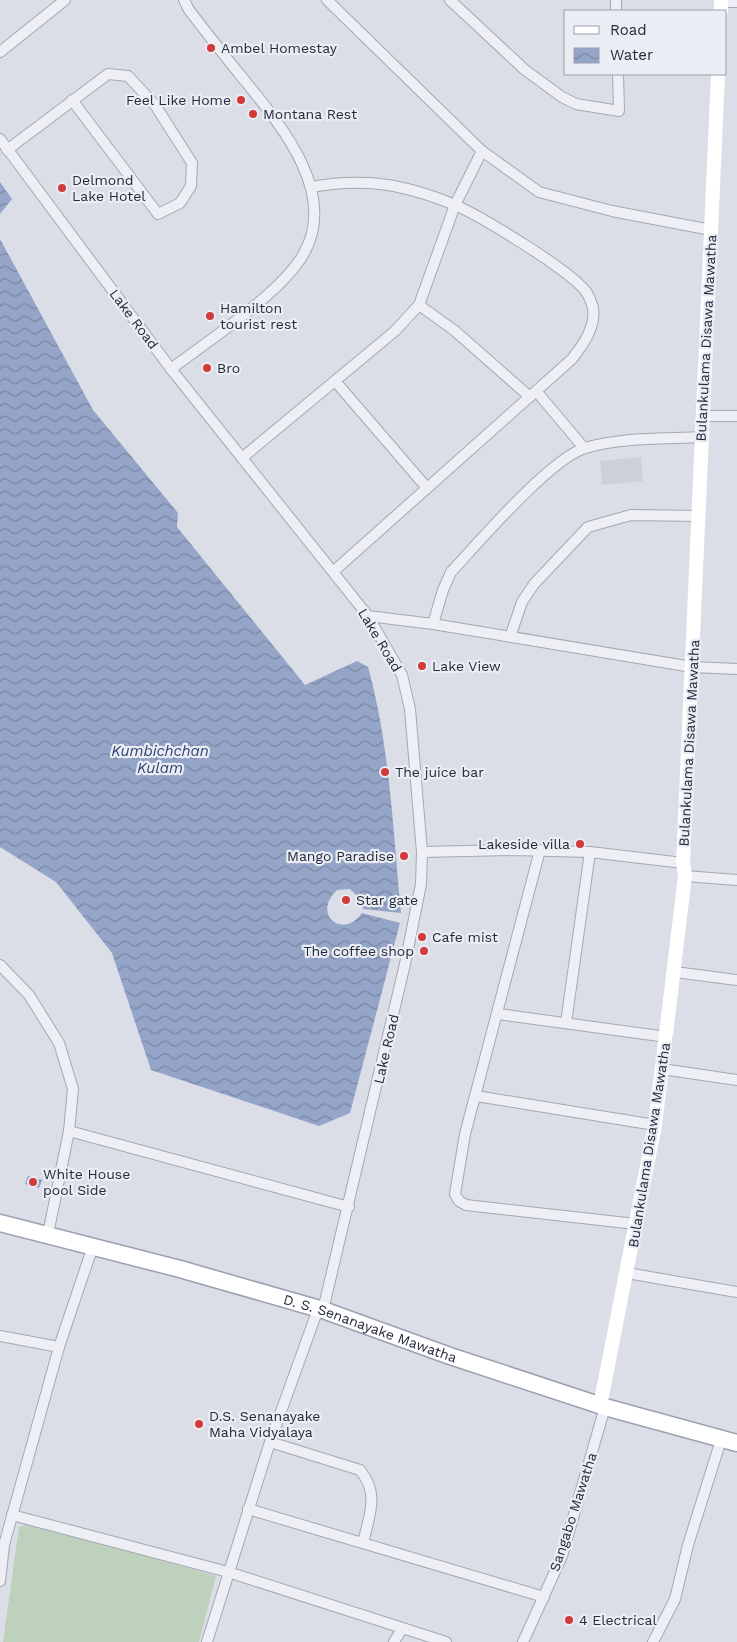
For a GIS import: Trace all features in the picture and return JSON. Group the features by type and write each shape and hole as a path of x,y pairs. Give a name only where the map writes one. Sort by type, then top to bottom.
{"main road":[{"name":"Bulankulama Disawa Mawatha","path":"602,1406 655,1125 675,972 684,869 718,75"},
{"name":"D. S. Senanayake Mawatha","path":"0,1223 93,1246 321,1310 450,1356 602,1406 729,1442"}],"street":[{"path":"0,52 65,0"},
{"path":"171,369 231,324 284,280 303,254 313,225 311,187 297,152 276,120 189,10 184,0"},
{"path":"327,0 482,151 539,192 612,210 711,230"},
{"path":"450,0 525,70 576,104 618,111 618,75"},
{"path":"721,4 737,2"},
{"path":"6,150 72,100 108,74 128,76 155,105 192,163 191,186 180,203 158,214 72,100"},
{"name":"Lake Road","path":"0,139 6,150 171,369 368,616 402,675 410,709 422,852 421,884 405,964 349,1207 321,1310 270,1442 228,1572 215,1622 207,1642"},
{"path":"242,458 395,331 419,305 455,205 482,151"},
{"path":"311,187 334,183 393,186 455,205 530,250 574,280 588,294 593,308 591,326 585,343 572,359 334,571"},
{"path":"419,305 455,331 533,394 584,448"},
{"path":"335,381 427,488"},
{"path":"703,416 737,416"},
{"path":"433,624 443,590 451,572 540,480 560,462 584,448 622,441 702,437"},
{"path":"510,637 522,602 534,584 588,527 631,515 699,516"},
{"path":"368,616 433,624 692,667 737,669"},
{"path":"540,850 465,1134 455,1194 459,1201 466,1204 636,1224"},
{"path":"422,852 540,850 590,852 737,880"},
{"path":"566,1023 590,852"},
{"path":"0,965 28,995 59,1043 73,1089 69,1131 48,1234"},
{"path":"675,972 737,980"},
{"path":"498,1014 667,1037"},
{"path":"662,1069 737,1080"},
{"path":"476,1096 655,1125"},
{"path":"69,1131 349,1207"},
{"path":"0,1581 4,1545 12,1515 59,1347 93,1246"},
{"path":"627,1273 737,1292"},
{"path":"0,1336 59,1347"},
{"name":"Sangabo Mawatha","path":"524,1642 562,1556 602,1406"},
{"path":"270,1442 360,1470 369,1480 373,1494 363,1544"},
{"path":"653,1642 675,1598 691,1536 729,1442"},
{"path":"248,1509 544,1597"},
{"path":"12,1515 228,1572 446,1642"},
{"path":"394,1642 402,1629"}],"shaded area":[{"path":"641,457 643,481 602,485 600,461"}],"green space":[{"path":"30,1523 216,1576 199,1642 3,1642 19,1527"}],"water":[{"path":"0,182 12,199 0,214"},
{"name":"Kumbichchan Kulam","path":"0,239 93,410 178,513 177,527 305,685 357,661 368,667 386,758 401,913 363,909 360,899 350,889 337,890 330,899 327,908 328,915 339,924 354,921 362,913 400,923 350,1113 319,1126 151,1070 112,953 56,882 0,847"},
{"name":"White House pool Side","path":"28,1176 42,1180 39,1188 25,1184"}],"place":[{"name":"Ambel Homestay","path":"211,48"},
{"name":"Feel Like Home","path":"241,100"},
{"name":"Montana Rest","path":"253,114"},
{"name":"Delmond Lake Hotel","path":"62,188"},
{"name":"Hamilton tourist rest","path":"210,316"},
{"name":"Bro","path":"207,368"},
{"name":"Lake View","path":"422,666"},
{"name":"The juice bar","path":"385,772"},
{"name":"Lakeside villa","path":"580,844"},
{"name":"Mango Paradise","path":"404,856"},
{"name":"Star gate","path":"346,900"},
{"name":"Cafe mist","path":"422,937"},
{"name":"The coffee shop","path":"424,951"},
{"name":"White House pool Side","path":"33,1182"},
{"name":"D.S. Senanayake Maha Vidyalaya","path":"199,1424"},
{"name":"4 Electrical","path":"569,1620"}]}
